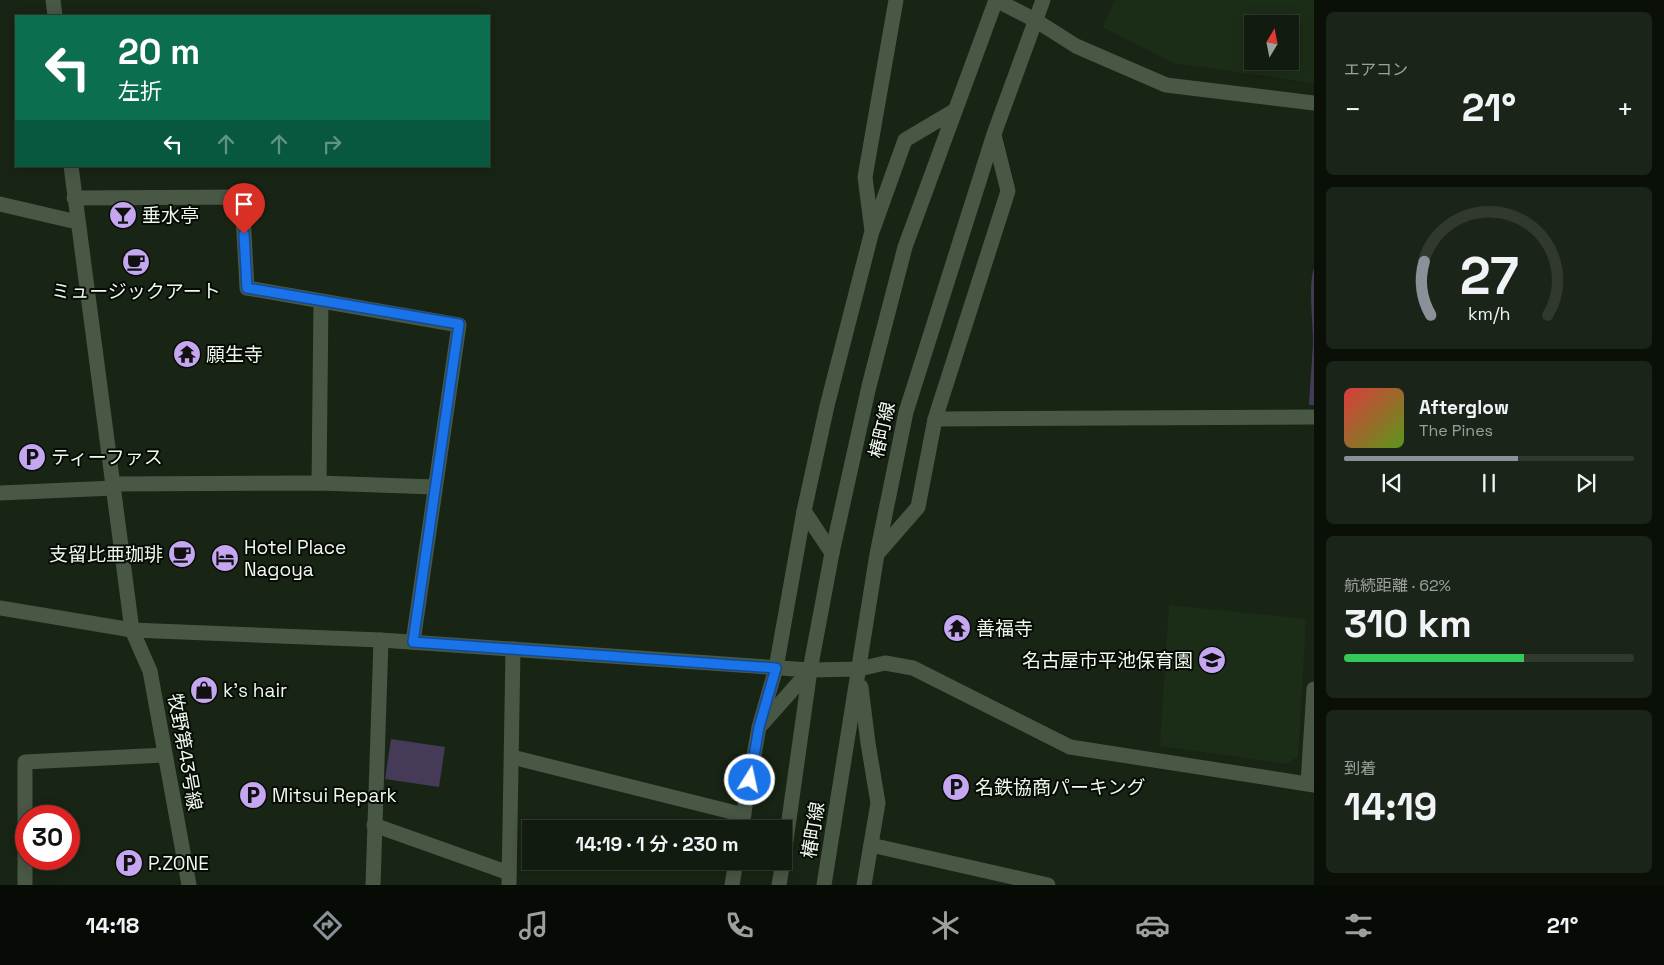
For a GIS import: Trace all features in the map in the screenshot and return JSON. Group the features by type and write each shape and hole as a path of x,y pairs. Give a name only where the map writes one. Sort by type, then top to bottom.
{"street":[{"path":"53,0 55,15"},
{"path":"872,231 865,177 896,0"},
{"path":"996,0 1035,20 1076,46 1166,85 1314,103"},
{"name":"椿町線","path":"789,820 810,670 832,553 869,386 905,247 996,0"},
{"name":"椿町線","path":"824,885 877,554 906,412 994,134 1044,0"},
{"path":"743,820 759,727 776,668 804,512 827,406 872,231 905,140 954,111"},
{"path":"877,554 918,507 936,419 1008,191 994,134"},
{"name":"牧野第43号線","path":"71,167 132,630 150,671 189,885"},
{"path":"74,198 242,197 247,288 459,324 413,642"},
{"path":"0,204 77,222"},
{"path":"319,483 321,301"},
{"path":"936,419 1314,417"},
{"path":"0,493 113,486 319,483 435,487"},
{"path":"804,512 832,553"},
{"path":"0,608 132,630 381,640 810,670 859,668 884,663 913,668 1070,747 1311,784 1314,689"},
{"path":"372,885 381,640"},
{"path":"374,825 509,879 513,649"},
{"path":"859,668 868,744 878,803 864,885"},
{"path":"759,727 810,670"},
{"path":"25,885 25,762 165,755"},
{"path":"512,757 736,820"},
{"path":"871,845 1048,885"},
{"path":"732,885 734,870"},
{"name":"椿町線","path":"779,885 782,870"}],"shaded area":[{"path":"1115,0 1314,0 1314,83 1173,63 1103,27"},
{"path":"1314,268 1314,405 1309,405 1313,342 1311,284"},
{"path":"1169,605 1306,619 1298,756 1287,764 1160,746"},
{"path":"391,739 445,747 439,787 385,779"}],"place":[{"name":"垂水亭","path":"123,215"},
{"name":"ミュージックアート","path":"136,262"},
{"name":"願生寺","path":"187,354"},
{"name":"ティーファス","path":"32,457"},
{"name":"支留比亜珈琲","path":"182,554"},
{"name":"Hotel Place Nagoya","path":"225,558"},
{"name":"善福寺","path":"957,628"},
{"name":"名古屋市平池保育園","path":"1212,660"},
{"name":"k's hair","path":"204,690"},
{"name":"名鉄協商パーキング","path":"956,787"},
{"name":"Mitsui Repark","path":"253,795"},
{"name":"P.ZONE","path":"129,863"}],"route":[{"path":"244,234 247,288 459,324 413,642 776,668 759,727 750,780"}]}
